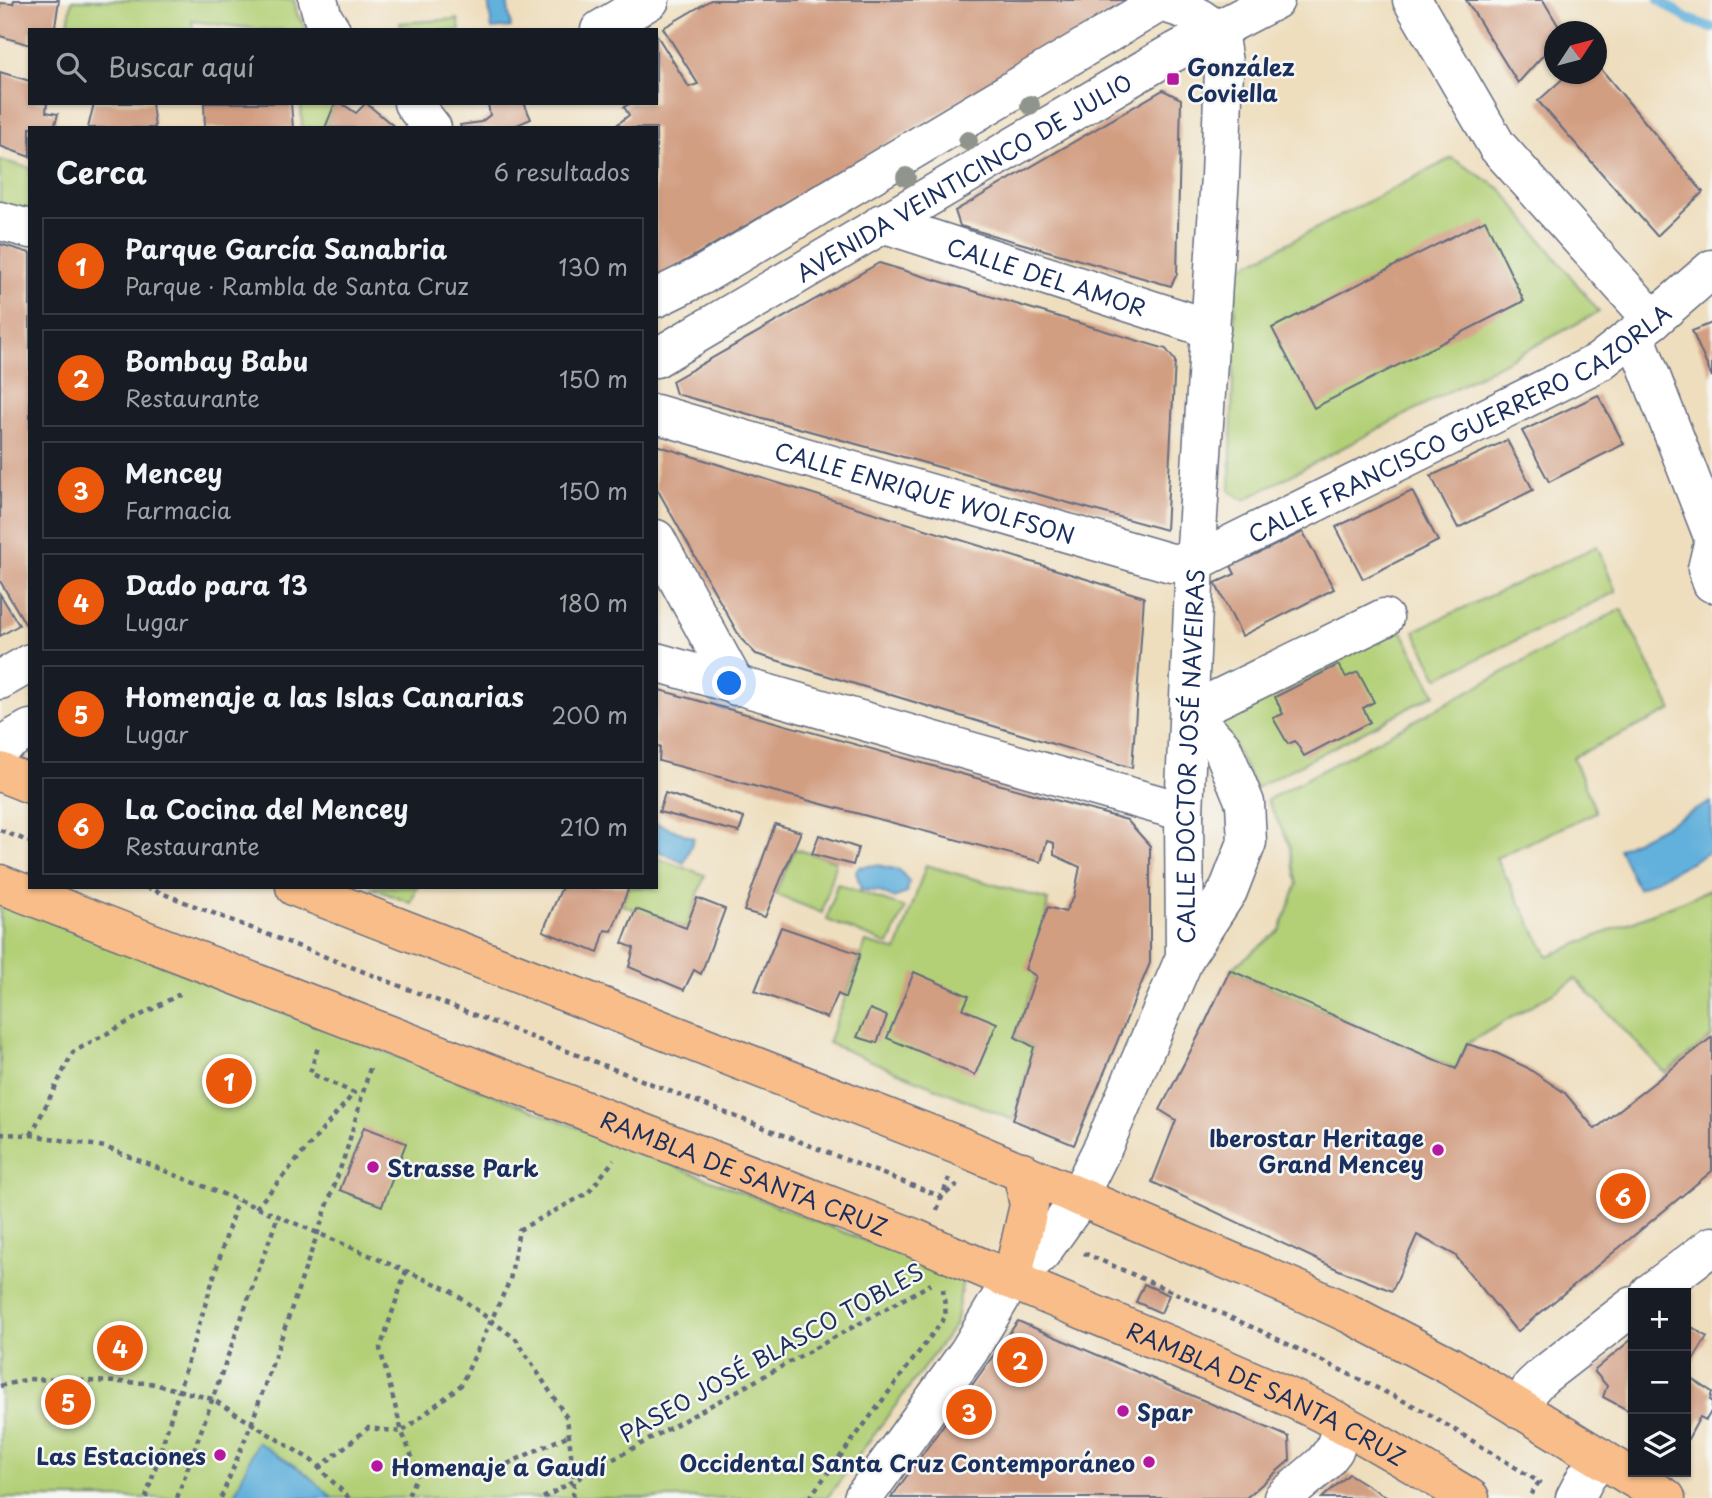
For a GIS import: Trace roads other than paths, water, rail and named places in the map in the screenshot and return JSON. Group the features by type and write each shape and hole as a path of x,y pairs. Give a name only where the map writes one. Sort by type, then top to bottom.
{"main road":[{"path":"0,772 28,783"},
{"name":"RAMBLA DE SANTA CRUZ","path":"0,884 914,1238 1271,1389 1343,1424 1470,1498"},
{"path":"300,889 1022,1171 1070,1210 1350,1314 1450,1366 1666,1498"},
{"path":"1012,1279 1030,1205 1022,1171"}],"street":[{"path":"318,0 323,18 330,28"},
{"path":"603,28 650,0"},
{"path":"1412,0 1497,146 1644,327 1712,534"},
{"path":"1163,1 1189,11 1218,31"},
{"name":"AVENIDA VEINTICINCO DE JULIO","path":"658,297 701,276 1163,1"},
{"name":"AVENIDA VEINTICINCO DE JULIO","path":"658,357 1167,56 1218,31 1269,1"},
{"name":"CALLE DOCTOR JOSÉ NAVEIRAS","path":"863,1498 969,1351 1012,1279 1041,1254 1070,1210 1110,1133 1185,957 1184,812 1195,562 1211,329 1224,69 1218,31"},
{"path":"415,105 430,126"},
{"path":"0,221 28,228"},
{"name":"CALLE DEL AMOR","path":"882,223 1211,329"},
{"name":"CALLE FRANCISCO GUERRERO CAZORLA","path":"1195,562 1599,362 1712,269"},
{"name":"CALLE ENRIQUE WOLFSON","path":"658,415 1171,563 1195,562"},
{"path":"658,543 736,686"},
{"path":"1712,548 1707,569 1712,583"},
{"path":"1185,957 1228,891 1247,842 1245,803 1222,747 1189,713 1384,618"},
{"path":"658,663 1184,812"},
{"path":"0,680 28,664"},
{"path":"0,746 28,730"},
{"path":"1657,1288 1712,1246"},
{"path":"1521,1409 1532,1386 1628,1310"},
{"path":"1283,1498 1323,1464 1334,1450 1343,1424"},
{"path":"1575,1498 1601,1458"}],"water":[{"path":"488,0 507,0 511,27 492,28"},
{"path":"1711,802 1712,851 1638,889 1619,849"},
{"path":"658,824 694,838 684,863 658,851"},
{"path":"877,865 899,870 909,881 907,893 893,898 878,891 861,890 856,871 859,867"},
{"path":"257,1442 303,1471 333,1498 233,1498"}],"waterway":[{"path":"1659,0 1688,19 1712,28"}],"place":[{"name":"González Coviella","path":"1173,79"},
{"name":"Parque García Sanabria","path":"229,1081"},
{"name":"Iberostar Heritage Grand Mencey","path":"1438,1150"},
{"name":"Strasse Park","path":"373,1167"},
{"name":"La Cocina del Mencey","path":"1623,1196"},
{"name":"Dado para 13","path":"120,1348"},
{"name":"Bombay Babu","path":"1020,1360"},
{"name":"Homenaje a las Islas Canarias","path":"68,1402"},
{"name":"Spar","path":"1123,1411"},
{"name":"Mencey","path":"969,1412"},
{"name":"Las Estaciones","path":"220,1455"},
{"name":"Occidental Santa Cruz Contemporáneo","path":"1149,1462"},
{"name":"Homenaje a Gaudí","path":"377,1466"}]}
